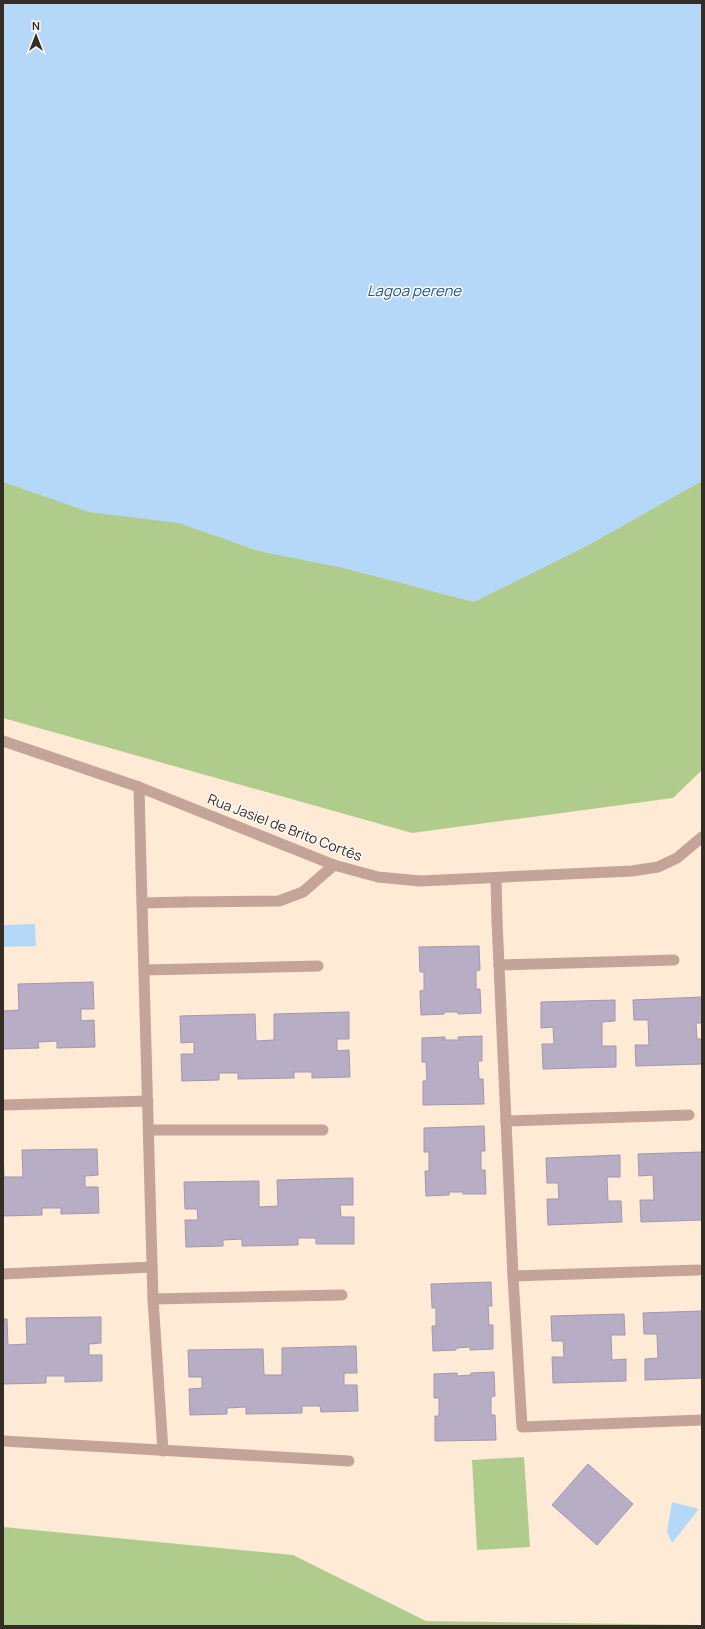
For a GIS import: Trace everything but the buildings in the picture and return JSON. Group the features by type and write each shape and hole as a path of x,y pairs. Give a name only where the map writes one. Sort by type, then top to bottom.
{"street":[{"name":"Rua Jasiel de Brito Cortês","path":"3,741 139,787 334,865 378,877 420,882 632,871 658,867 676,858 702,837"},
{"path":"139,787 153,1299 162,1451"},
{"path":"142,903 279,900 303,892 334,865"},
{"path":"496,878 513,1276 522,1427 702,1420"},
{"path":"499,965 674,960"},
{"path":"144,970 318,966"},
{"path":"3,1105 148,1101"},
{"path":"506,1121 689,1115"},
{"path":"149,1130 323,1130"},
{"path":"3,1274 152,1267"},
{"path":"513,1276 698,1270"},
{"path":"153,1299 342,1295"},
{"path":"3,1441 349,1461"}],"green space":[{"name":"Lagoa perene","path":"3,3 702,3 702,770 673,798 412,833 3,718"},
{"path":"524,1457 530,1547 477,1550 472,1460"},
{"path":"3,1527 293,1555 426,1621 702,1626 3,1626"}],"water":[{"name":"Lagoa perene","path":"3,3 702,3 702,481 587,546 474,602 343,568 258,551 179,523 89,512 3,482"},
{"path":"35,924 36,946 3,947 3,925"},
{"path":"672,1502 699,1509 672,1543 667,1532"}]}
